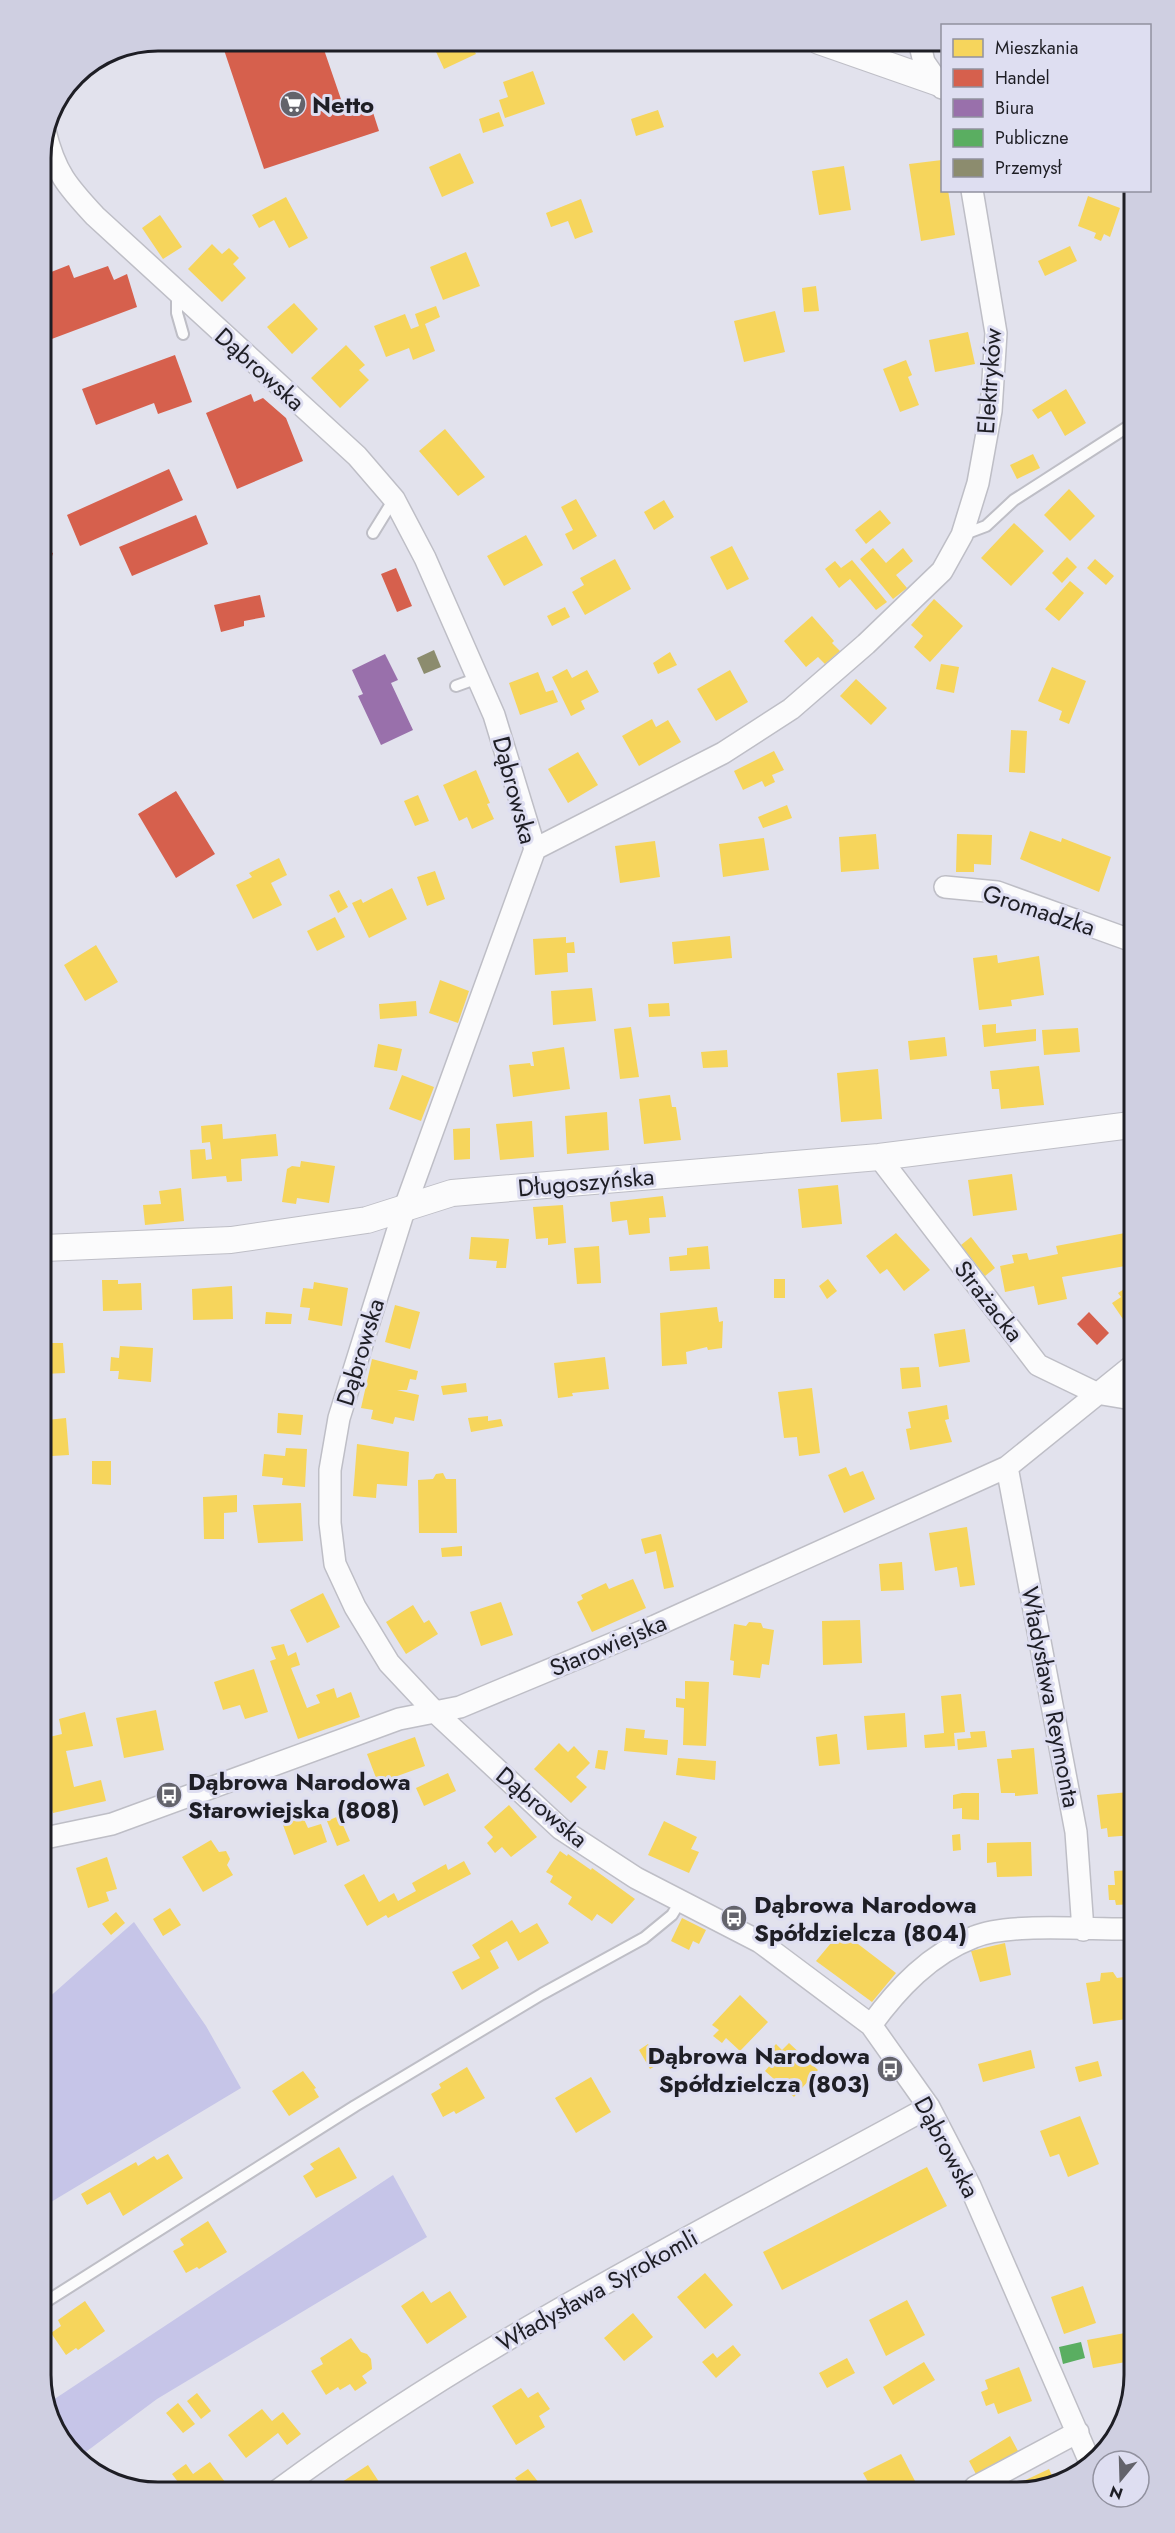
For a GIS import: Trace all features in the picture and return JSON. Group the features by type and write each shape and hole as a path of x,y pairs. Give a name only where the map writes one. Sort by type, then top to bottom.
{"street":[{"path":"847,51 941,85"},
{"path":"921,51 924,62 941,85"},
{"name":"Dąbrowska","path":"51,168 95,216 177,294 357,456 394,499 425,558 494,715 536,849 405,1207 339,1418 330,1470 330,1523 335,1564 355,1607 389,1663 434,1711 561,1828 636,1878 760,1942 871,2025 929,2107 970,2186 1087,2456"},
{"name":"Elektryków","path":"536,849 723,753 791,709 866,644 942,571 962,535 978,483 991,411 996,333 972,192"},
{"name":"Gromadzka","path":"945,887 997,892 1124,938"},
{"name":"Długoszyńska","path":"51,1248 231,1240 367,1220 452,1193 879,1157 1124,1126"},
{"name":"Strażacka","path":"879,1157 1038,1365 1096,1393 1124,1402"},
{"name":"Starowiejska","path":"51,1837 112,1824 399,1719 460,1707 655,1626 1007,1467 1124,1372"},
{"name":"Władysława Reymonta","path":"1007,1467 1076,1832 1083,1930"},
{"path":"871,2025 897,1990 942,1952 975,1936 1013,1929 1124,1929"},
{"name":"Władysława Syrokomli","path":"289,2482 351,2436 546,2316 929,2107"},
{"path":"984,2482 1078,2432"}],"lane":[{"path":"177,294 177,313 183,334"},
{"path":"962,535 986,526 1014,500 1124,429"},
{"path":"373,533 394,499"},
{"path":"456,686 478,678"},
{"path":"51,2298 354,2106 542,1994 644,1938 672,1915 681,1900"}],"shaded area":[{"path":"134,1922 206,2026 241,2088 51,2202 51,1996"},
{"path":"393,2175 427,2237 157,2399 84,2453 62,2422 54,2399"}],"building: Mieszkania":[{"path":"436,51 474,51 476,54 444,69"},
{"path":"533,71 545,104 505,118 499,100 508,97 503,82"},
{"path":"658,110 664,127 636,136 631,119"},
{"path":"499,112 504,126 483,133 479,119"},
{"path":"460,153 474,183 442,197 429,167"},
{"path":"941,160 941,192 948,192 955,235 921,241 909,164"},
{"path":"844,166 851,210 819,215 812,171"},
{"path":"1088,196 1120,208 1110,237 1104,234 1101,241 1094,238 1096,233 1078,226"},
{"path":"286,197 308,238 289,248 274,220 259,228 252,215"},
{"path":"581,199 593,232 575,239 568,221 551,227 546,213"},
{"path":"160,215 182,247 163,259 142,228"},
{"path":"212,244 222,254 229,248 239,258 233,264 246,278 222,302 188,269"},
{"path":"1070,246 1077,261 1045,276 1038,261"},
{"path":"466,252 480,286 443,300 430,267"},
{"path":"816,286 819,311 804,312 802,288"},
{"path":"294,303 318,329 292,354 267,327"},
{"path":"436,306 440,317 425,324 435,351 413,360 409,348 386,357 374,326 405,314 411,329 419,326 415,314"},
{"path":"775,311 785,352 744,362 734,321"},
{"path":"968,332 975,364 935,372 929,340"},
{"path":"346,345 365,365 359,370 369,380 340,408 311,378"},
{"path":"906,360 912,375 908,377 919,405 900,412 883,369"},
{"path":"1066,389 1086,423 1065,436 1051,411 1038,419 1032,410"},
{"path":"445,429 485,477 458,496 419,451"},
{"path":"1033,454 1040,468 1017,479 1010,465"},
{"path":"1069,489 1095,516 1070,541 1044,515"},
{"path":"576,499 597,536 573,550 565,534 573,530 561,507"},
{"path":"664,500 674,517 654,530 644,512"},
{"path":"880,510 891,523 866,544 855,530"},
{"path":"1014,523 1044,551 1011,586 981,558"},
{"path":"526,535 543,565 504,586 487,556"},
{"path":"732,546 749,579 727,590 710,557"},
{"path":"873,548 886,563 903,548 913,561 896,575 907,588 893,599 860,559"},
{"path":"1067,557 1077,567 1062,583 1052,573"},
{"path":"615,559 631,589 585,615 572,592 584,585 580,578"},
{"path":"1095,559 1114,576 1106,585 1087,568"},
{"path":"852,560 887,602 876,610 850,579 839,588 825,569 835,561 841,568"},
{"path":"1070,581 1084,593 1059,621 1045,609"},
{"path":"934,599 963,626 930,662 914,647 923,636 911,625"},
{"path":"565,607 570,617 552,626 547,616"},
{"path":"812,616 840,651 825,664 818,657 806,667 784,641"},
{"path":"670,652 677,665 658,674 653,663"},
{"path":"941,664 959,667 954,693 936,689"},
{"path":"1052,667 1086,681 1069,724 1059,720 1062,711 1038,701"},
{"path":"567,669 572,678 587,670 599,692 581,701 585,709 571,716 552,677"},
{"path":"730,670 748,702 716,721 697,689"},
{"path":"538,672 546,692 553,690 558,702 520,715 509,683"},
{"path":"856,679 887,708 871,725 840,696"},
{"path":"652,719 656,727 668,720 681,742 639,766 622,736"},
{"path":"1011,730 1027,731 1025,773 1009,772"},
{"path":"774,751 784,770 772,775 775,782 765,787 762,781 743,790 734,771"},
{"path":"578,752 598,785 568,803 548,769"},
{"path":"476,770 494,819 472,829 467,817 459,821 443,785"},
{"path":"418,795 429,821 415,826 404,801"},
{"path":"787,805 792,818 763,828 758,817"},
{"path":"1030,831 1061,842 1062,838 1111,857 1099,892 1020,859"},
{"path":"876,834 879,869 841,872 839,837"},
{"path":"957,834 992,835 991,865 974,864 974,872 956,872"},
{"path":"764,838 769,870 723,877 719,844"},
{"path":"655,841 660,877 620,883 615,846"},
{"path":"279,858 287,875 271,883 282,905 253,919 236,885 252,877 249,873"},
{"path":"435,871 445,899 427,906 417,877"},
{"path":"392,888 407,919 369,938 352,903 361,899 363,903"},
{"path":"339,890 348,907 338,913 329,895"},
{"path":"335,917 345,937 317,951 307,931"},
{"path":"730,936 732,958 674,964 672,942"},
{"path":"566,937 566,943 574,942 575,953 567,953 568,972 535,975 533,939"},
{"path":"96,945 118,982 85,1001 64,965"},
{"path":"997,955 998,963 1039,956 1044,995 1011,1000 1012,1006 979,1010 973,958"},
{"path":"440,980 469,991 458,1023 429,1013"},
{"path":"592,988 596,1021 553,1025 551,991"},
{"path":"416,1001 417,1016 380,1019 379,1004"},
{"path":"669,1003 670,1016 649,1017 648,1004"},
{"path":"996,1024 996,1033 1036,1029 1036,1041 984,1047 982,1025"},
{"path":"631,1027 639,1077 620,1079 614,1029"},
{"path":"1078,1028 1080,1052 1044,1055 1042,1030"},
{"path":"945,1037 947,1056 910,1060 908,1041"},
{"path":"378,1044 402,1049 397,1071 374,1067"},
{"path":"564,1047 570,1089 513,1097 509,1065 530,1063 534,1066 532,1052"},
{"path":"727,1050 728,1067 703,1068 701,1052"},
{"path":"1039,1066 1044,1105 1001,1109 999,1089 992,1089 990,1071"},
{"path":"878,1069 882,1119 841,1122 837,1073"},
{"path":"402,1075 434,1087 421,1121 389,1109"},
{"path":"670,1095 672,1107 676,1107 681,1140 644,1144 639,1099"},
{"path":"607,1112 609,1150 567,1154 565,1116"},
{"path":"532,1121 534,1157 500,1160 496,1124"},
{"path":"222,1124 223,1139 276,1134 278,1156 241,1159 242,1181 227,1182 226,1176 192,1179 190,1150 205,1149 206,1160 212,1159 210,1142 202,1143 201,1126"},
{"path":"470,1128 470,1159 454,1160 453,1129"},
{"path":"301,1161 335,1166 329,1203 297,1198 296,1204 282,1202 287,1169 292,1166 300,1167"},
{"path":"1012,1174 1017,1210 973,1216 968,1180"},
{"path":"838,1185 842,1224 802,1228 798,1189"},
{"path":"181,1188 184,1221 145,1225 143,1205 161,1204 159,1191"},
{"path":"663,1196 666,1217 649,1218 650,1233 629,1235 627,1220 612,1222 610,1202"},
{"path":"563,1205 566,1243 548,1245 548,1238 536,1239 533,1207"},
{"path":"896,1233 930,1270 904,1291 887,1269 880,1274 866,1256"},
{"path":"1124,1233 1124,1266 1062,1277 1067,1299 1038,1305 1034,1286 1005,1292 1000,1266 1014,1263 1012,1255 1027,1253 1029,1260 1058,1254 1056,1246"},
{"path":"471,1237 509,1239 506,1268 496,1268 497,1261 469,1259"},
{"path":"971,1237 995,1268 985,1276 961,1245"},
{"path":"599,1246 601,1283 577,1284 574,1248"},
{"path":"708,1246 710,1269 670,1271 669,1257 687,1255 687,1248"},
{"path":"774,1279 785,1279 785,1298 774,1298"},
{"path":"828,1279 837,1291 827,1299 819,1286"},
{"path":"102,1280 118,1280 118,1284 141,1283 142,1310 103,1311"},
{"path":"314,1282 348,1288 342,1326 308,1320 310,1308 300,1307 303,1288 313,1289"},
{"path":"232,1286 233,1319 193,1320 192,1289"},
{"path":"1124,1289 1124,1321 1112,1303 1121,1297 1118,1293"},
{"path":"395,1305 420,1312 410,1349 385,1342"},
{"path":"717,1307 719,1322 723,1321 722,1348 708,1350 707,1347 686,1352 687,1364 662,1366 660,1313"},
{"path":"266,1312 292,1314 291,1324 265,1324"},
{"path":"965,1329 970,1362 939,1367 934,1334"},
{"path":"51,1343 63,1343 65,1373 51,1374"},
{"path":"120,1346 153,1348 151,1382 118,1379 119,1371 110,1371 111,1357 119,1358"},
{"path":"605,1357 609,1389 572,1393 573,1396 558,1398 554,1363"},
{"path":"372,1359 418,1371 416,1380 410,1379 407,1390 397,1390 419,1395 414,1421 395,1417 393,1424 371,1419 373,1410 361,1408"},
{"path":"919,1367 921,1387 902,1389 900,1368"},
{"path":"466,1383 467,1392 443,1395 441,1386"},
{"path":"812,1388 820,1453 799,1456 797,1437 784,1438 778,1392"},
{"path":"947,1405 949,1419 945,1420 952,1442 910,1450 906,1429 911,1428 908,1412"},
{"path":"278,1413 303,1415 301,1435 277,1433"},
{"path":"488,1416 488,1421 501,1419 503,1426 471,1432 468,1418"},
{"path":"66,1418 69,1455 52,1456 51,1461 51,1420"},
{"path":"357,1444 409,1452 407,1486 377,1484 376,1498 353,1496"},
{"path":"286,1448 307,1449 305,1487 282,1485 283,1478 262,1476 264,1454 285,1456"},
{"path":"92,1461 111,1461 111,1485 92,1484"},
{"path":"846,1467 850,1476 863,1471 875,1499 844,1513 828,1475"},
{"path":"443,1473 446,1479 456,1479 457,1533 419,1533 418,1480 433,1479 436,1474"},
{"path":"237,1495 237,1512 224,1513 224,1539 204,1539 203,1497"},
{"path":"301,1503 303,1541 258,1543 253,1505"},
{"path":"967,1527 975,1585 960,1587 957,1567 935,1571 929,1533"},
{"path":"661,1534 674,1587 664,1589 656,1551 645,1554 641,1539"},
{"path":"462,1546 462,1556 442,1557 441,1548"},
{"path":"902,1562 904,1590 881,1591 879,1564"},
{"path":"633,1579 646,1608 592,1632 577,1602 583,1599 581,1595 606,1583 609,1589"},
{"path":"323,1593 340,1627 307,1643 290,1610"},
{"path":"501,1602 513,1635 481,1646 470,1612"},
{"path":"413,1605 424,1623 429,1620 438,1634 406,1654 386,1622"},
{"path":"860,1620 862,1663 823,1665 822,1621"},
{"path":"749,1622 761,1623 763,1628 774,1630 769,1665 762,1664 760,1678 733,1675 734,1661 730,1660 734,1624 746,1626"},
{"path":"284,1644 288,1656 296,1652 300,1665 291,1668 307,1708 320,1703 316,1695 334,1688 337,1698 351,1692 360,1717 298,1739 270,1661 276,1659 271,1647"},
{"path":"254,1669 268,1712 245,1719 240,1705 223,1710 214,1682"},
{"path":"685,1681 709,1682 706,1746 683,1745 684,1708 676,1707 676,1698 685,1699"},
{"path":"961,1694 965,1732 954,1733 955,1746 925,1748 924,1735 944,1733 941,1696"},
{"path":"156,1710 164,1750 124,1758 116,1718"},
{"path":"85,1712 93,1746 66,1751 74,1787 101,1780 106,1801 53,1813 51,1805 51,1737 62,1734 59,1719"},
{"path":"905,1713 907,1747 867,1750 864,1716"},
{"path":"626,1728 645,1730 644,1738 668,1740 667,1755 624,1751"},
{"path":"985,1731 987,1747 958,1750 957,1739 971,1738 970,1732"},
{"path":"837,1734 840,1764 819,1766 816,1737"},
{"path":"415,1737 425,1766 378,1783 367,1754"},
{"path":"559,1743 568,1752 574,1746 590,1763 576,1777 587,1787 571,1803 534,1769"},
{"path":"1034,1748 1038,1794 1015,1796 1015,1793 1001,1793 997,1759 1012,1758 1011,1750"},
{"path":"598,1750 608,1751 605,1770 595,1768"},
{"path":"678,1758 716,1761 715,1780 676,1775"},
{"path":"448,1773 456,1791 424,1806 416,1788"},
{"path":"1124,1792 1124,1836 1108,1837 1107,1828 1101,1829 1097,1795"},
{"path":"979,1793 979,1820 962,1819 962,1808 953,1809 953,1795"},
{"path":"509,1805 537,1837 511,1857 502,1847 495,1853 487,1843 493,1837 484,1827"},
{"path":"339,1816 350,1841 337,1846 327,1821"},
{"path":"303,1817 308,1828 321,1824 327,1842 294,1855 283,1825"},
{"path":"664,1821 697,1837 691,1849 699,1852 689,1873 648,1855"},
{"path":"960,1834 961,1850 953,1851 952,1835"},
{"path":"211,1840 219,1852 226,1851 230,1859 227,1865 233,1875 203,1892 182,1857"},
{"path":"1031,1842 1032,1876 997,1877 996,1862 987,1863 987,1843"},
{"path":"560,1851 591,1870 592,1868 635,1899 612,1924 597,1914 592,1921 568,1904 572,1897 550,1882 553,1876 546,1872"},
{"path":"107,1857 117,1889 106,1892 109,1901 88,1908 76,1868"},
{"path":"464,1861 471,1874 388,1918 386,1915 367,1926 344,1885 364,1874 379,1902 394,1893 398,1901 416,1891 412,1883 446,1864 448,1870"},
{"path":"1124,1870 1124,1905 1116,1905 1115,1900 1109,1900 1108,1885 1115,1885 1114,1871"},
{"path":"170,1908 181,1925 163,1936 153,1919"},
{"path":"116,1912 125,1923 111,1935 102,1924"},
{"path":"682,1918 706,1930 699,1944 693,1941 689,1950 671,1941"},
{"path":"512,1920 520,1933 537,1923 549,1943 518,1961 507,1941 490,1951 499,1968 462,1990 452,1972 480,1958 472,1945"},
{"path":"841,1931 896,1973 872,2002 816,1961"},
{"path":"1005,1943 1011,1975 980,1982 971,1951"},
{"path":"1113,1972 1117,1978 1124,1977 1124,2019 1093,2024 1086,1983 1100,1981 1101,1973"},
{"path":"740,1995 768,2022 740,2051 726,2038 722,2043 713,2036 719,2030 712,2025"},
{"path":"789,2043 818,2070 794,2097 765,2071 772,2063 765,2057 776,2044 782,2050"},
{"path":"648,2044 653,2054 661,2050 666,2060 650,2069 639,2050"},
{"path":"1031,2050 1035,2068 983,2082 978,2064"},
{"path":"1098,2061 1102,2076 1079,2082 1075,2067"},
{"path":"467,2067 485,2098 456,2114 454,2111 443,2117 431,2094 441,2088 439,2084"},
{"path":"303,2071 316,2088 314,2089 319,2097 289,2116 272,2091"},
{"path":"591,2077 611,2112 576,2133 555,2098"},
{"path":"1080,2116 1099,2164 1068,2177 1059,2154 1050,2157 1040,2131"},
{"path":"339,2147 357,2178 316,2198 303,2176 314,2169 310,2164"},
{"path":"168,2154 183,2178 123,2216 110,2192 87,2205 81,2194 136,2162 138,2166 154,2156 157,2160"},
{"path":"927,2167 947,2206 782,2290 763,2252"},
{"path":"208,2221 227,2252 199,2269 197,2267 186,2273 173,2251 184,2245 180,2239"},
{"path":"705,2273 733,2305 705,2329 677,2297"},
{"path":"1083,2286 1096,2323 1064,2334 1051,2297"},
{"path":"423,2291 431,2303 450,2291 467,2317 427,2344 401,2306"},
{"path":"907,2300 925,2335 886,2356 869,2320"},
{"path":"85,2301 105,2331 78,2350 76,2348 66,2355 51,2333 61,2326 58,2320"},
{"path":"633,2313 653,2337 624,2361 604,2338"},
{"path":"1124,2333 1124,2362 1093,2368 1087,2340"},
{"path":"351,2338 361,2352 367,2354 371,2359 372,2369 362,2376 367,2383 355,2391 350,2384 340,2390 338,2387 326,2395 311,2371 323,2364 320,2358"},
{"path":"733,2345 741,2355 716,2378 702,2362 713,2353 717,2358"},
{"path":"847,2358 855,2373 827,2388 819,2373"},
{"path":"924,2362 935,2380 893,2405 883,2387"},
{"path":"1019,2367 1032,2401 998,2414 994,2403 986,2406 981,2392 988,2389 985,2380"},
{"path":"521,2388 528,2398 538,2392 550,2409 539,2416 545,2427 516,2445 492,2406"},
{"path":"197,2393 211,2411 201,2419 187,2401"},
{"path":"178,2403 195,2424 183,2433 166,2413"},
{"path":"262,2409 272,2421 283,2412 301,2434 287,2445 278,2433 246,2458 228,2435"},
{"path":"1010,2436 1018,2451 977,2476 969,2461"},
{"path":"901,2454 915,2481 868,2482 863,2473"},
{"path":"210,2462 225,2482 178,2482 172,2474 186,2464 193,2474"},
{"path":"368,2465 379,2482 342,2482"},
{"path":"528,2469 538,2482 518,2482 515,2478"},
{"path":"1049,2469 1052,2476 1038,2480 1022,2482"}],"building: Handel":[{"name":"Netto","path":"224,51 324,51 344,108 369,100 379,131 264,169"},
{"path":"69,265 74,278 108,266 114,280 127,274 137,307 51,339 51,272"},
{"path":"175,355 192,402 158,414 154,403 96,425 82,389"},
{"path":"251,394 254,402 263,398 286,418 303,461 237,489 206,413"},
{"path":"169,469 183,500 80,546 67,515"},
{"path":"196,515 208,544 132,576 119,547"},
{"path":"396,568 412,606 397,612 381,574"},
{"path":"260,595 265,617 244,621 244,626 221,632 214,605"},
{"path":"176,791 215,854 176,878 138,814"},
{"path":"1089,1312 1109,1333 1097,1345 1077,1324"}],"building: Biura":[{"path":"385,654 398,680 391,683 413,730 381,745 358,696 363,694 352,670"}],"building: Publiczne":[{"path":"1081,2342 1085,2358 1063,2364 1059,2347"}],"building: Przemysł":[{"path":"434,650 441,667 424,674 417,658"}],"place":[{"name":"Netto","path":"293,104"},
{"name":"Dąbrowa Narodowa Starowiejska (808)","path":"169,1795"},
{"name":"Dąbrowa Narodowa Spółdzielcza (804)","path":"734,1918"},
{"name":"Dąbrowa Narodowa Spółdzielcza (803)","path":"890,2069"}]}
